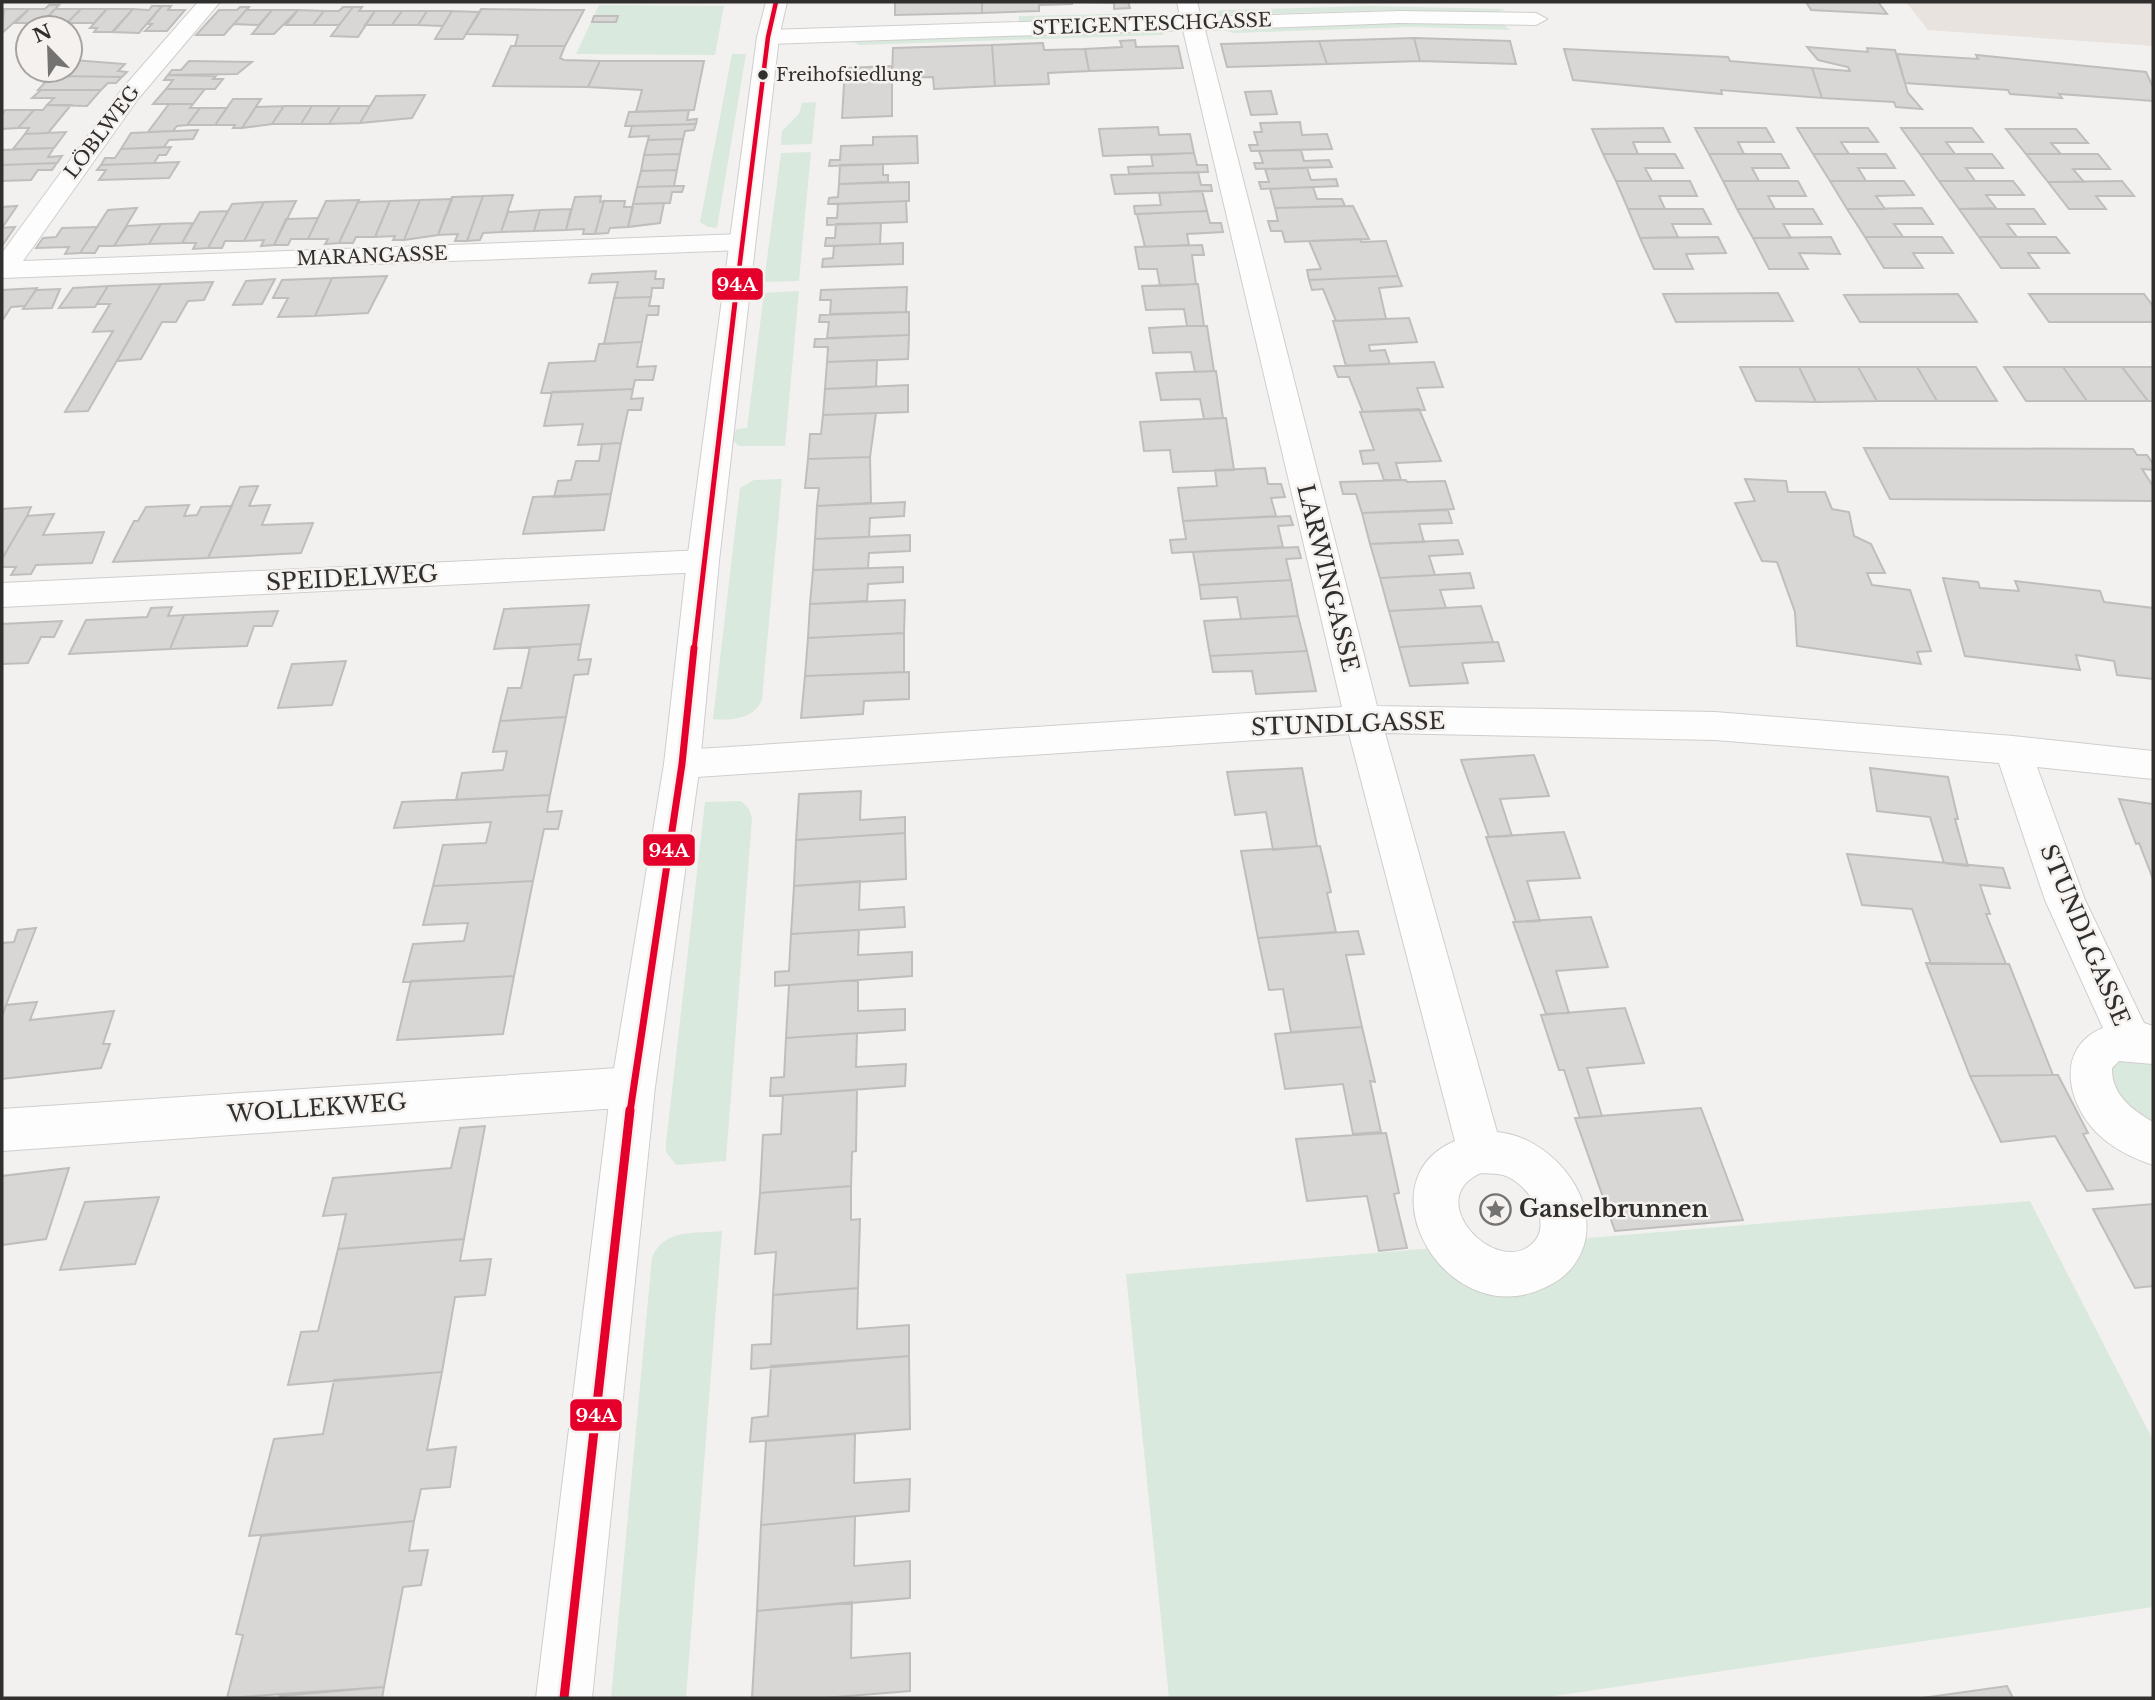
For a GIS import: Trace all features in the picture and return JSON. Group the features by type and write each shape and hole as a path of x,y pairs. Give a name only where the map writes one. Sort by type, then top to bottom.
{"street":[{"name":"LÖBLWEG","path":"2,270 130,94 209,2"},
{"path":"564,1698 632,1087 682,764 703,561 742,242 768,37 776,2"},
{"name":"STEIGENTESCHGASSE","path":"768,37 1189,12 1536,19"},
{"name":"LARWINGASSE","path":"1189,12 1363,719 1480,1152"},
{"name":"MARANGASSE","path":"2,270 742,242"},
{"name":"SPEIDELWEG","path":"2,595 703,561"},
{"name":"STUNDLGASSE","path":"682,764 1363,719 1715,726 2013,750 2153,765"},
{"name":"STUNDLGASSE","path":"2013,750 2065,900 2141,1042 2112,1042 2099,1049 2091,1061 2090,1076 2094,1093 2116,1122 2153,1144"},
{"name":"WOLLEKWEG","path":"2,1130 632,1087"}],"shaded area":[{"path":"1906,2 2153,2 2153,46 1928,30"}],"green space":[{"path":"599,5 724,6 715,55 576,54"},
{"path":"1368,6 1505,9 1495,13 1399,10 1212,15 1223,10"},
{"path":"1154,13 1163,17 1019,22 1019,16"},
{"path":"1403,22 1504,25 1510,30 1411,27 1233,33 1217,28"},
{"path":"1168,29 1162,35 859,45 849,39"},
{"path":"732,54 746,54 717,228 708,227 700,222"},
{"path":"816,102 812,144 781,145 782,131 799,114 802,103"},
{"path":"811,152 799,281 764,282 781,153"},
{"path":"799,291 785,446 739,446 731,438 737,429 747,428 764,293"},
{"path":"782,479 762,699 759,706 748,715 727,720 713,719 740,488 754,480"},
{"path":"741,801 749,809 752,818 726,1161 676,1165 666,1152 666,1143 705,802"},
{"path":"2132,1054 2153,1057 2153,1131 2128,1116 2107,1076 2114,1060"},
{"path":"2030,1201 2153,1440 2153,1607 1541,1698 1169,1698 1126,1274 1434,1248 1456,1270 1576,1239"},
{"path":"722,1231 686,1698 611,1698 652,1257 665,1241 673,1237"}],"building":[{"path":"895,2 982,2 982,13 895,15"},
{"path":"982,2 1072,4 1039,5 1039,11 982,13"},
{"path":"1072,2 1128,2 1130,8 1114,9 1114,3"},
{"path":"1806,2 1878,2 1887,14 1811,10"},
{"path":"49,5 59,5 50,14 24,14 29,9 45,9"},
{"path":"152,6 162,6 139,33 112,32 133,9 149,10"},
{"path":"162,6 171,6 168,10 185,10 167,31 145,31 152,24 147,24"},
{"path":"240,7 249,7 224,35 196,35 219,10 237,10"},
{"path":"343,7 353,7 339,25 313,25 324,11 339,11"},
{"path":"353,7 362,7 359,11 375,11 358,37 331,36"},
{"path":"4,9 29,9 23,14 14,14 14,22 2,33"},
{"path":"55,9 81,9 76,14 50,14"},
{"path":"81,9 107,9 94,23 84,23 84,14 76,14"},
{"path":"107,9 133,9 113,32 94,32 97,28 90,28"},
{"path":"481,9 584,10 565,46 515,46 518,35 466,34"},
{"path":"246,10 272,10 259,25 234,24"},
{"path":"272,10 298,10 274,34 252,34"},
{"path":"298,10 324,11 313,25 286,25"},
{"path":"375,11 402,11 392,25 365,25"},
{"path":"402,11 427,11 418,25 392,25"},
{"path":"427,11 452,11 443,26 418,25"},
{"path":"452,11 480,12 463,39 435,39"},
{"path":"594,16 618,16 616,22 592,22"},
{"path":"1414,38 1420,61 1327,64 1319,41"},
{"path":"1414,38 1510,41 1516,64 1420,61"},
{"path":"1135,40 1136,47 1178,46 1183,68 1089,71 1085,49 1122,47 1120,41"},
{"path":"1319,41 1327,64 1227,67 1221,44"},
{"path":"1043,43 1044,50 1085,49 1089,71 1048,73 1049,84 995,86 992,45"},
{"path":"992,45 995,86 934,89 933,77 892,78 893,48"},
{"path":"511,46 565,46 560,58 564,60 600,61 588,87 493,86"},
{"path":"1807,47 1868,52 1867,48 1895,50 1908,93 1922,109 1896,107 1894,102 1822,98 1812,68 1850,71 1848,67 1818,60"},
{"path":"1564,49 1728,57 1730,61 1812,68 1822,98 1721,90 1722,94 1573,80"},
{"path":"1897,54 1978,59 1976,55 2146,72 2153,87 2153,101 2059,94 2062,98 2010,94 2008,90 1905,83"},
{"path":"84,61 125,64 118,71 127,72 122,77 84,76"},
{"path":"189,61 252,62 237,74 168,75 172,70 181,70"},
{"path":"600,61 704,61 694,110 636,112 642,90 588,87"},
{"path":"892,66 892,116 842,118 845,68"},
{"path":"168,75 216,76 213,79 223,79 215,89 166,89 173,80 164,80"},
{"path":"84,76 122,77 116,83 108,83 101,90 38,90 44,84 84,84"},
{"path":"166,89 205,89 193,104 153,104"},
{"path":"41,90 101,90 87,106 47,105 54,98 32,98"},
{"path":"1271,91 1277,114 1251,115 1245,92"},
{"path":"425,95 412,118 360,123 376,96"},
{"path":"233,99 261,99 242,128 233,128 235,125 215,125"},
{"path":"169,104 193,104 190,108 200,108 187,125 177,126 173,131 148,132"},
{"path":"47,105 71,105 48,133 25,134 29,128 18,128 34,110 43,110"},
{"path":"284,106 312,106 301,124 272,124"},
{"path":"284,106 272,124 242,128 256,107"},
{"path":"312,106 340,106 329,124 301,124"},
{"path":"340,106 370,106 360,123 329,124"},
{"path":"200,108 227,108 215,125 187,125"},
{"path":"5,110 34,110 18,128 2,129 2,115"},
{"path":"689,110 687,120 697,119 696,124 625,126 629,112"},
{"path":"1300,122 1302,135 1327,134 1332,149 1251,151 1249,145 1258,145 1254,132 1262,132 1260,123"},
{"path":"696,124 694,130 685,131 683,139 648,140 649,136 629,137 632,126"},
{"path":"1158,127 1159,135 1190,134 1194,153 1103,156 1099,129"},
{"path":"1663,128 1670,142 1633,142 1638,154 1603,154 1592,129"},
{"path":"1695,128 1766,128 1774,142 1738,142 1744,154 1709,154"},
{"path":"1797,128 1868,128 1878,142 1841,142 1849,154 1813,154"},
{"path":"1901,128 1972,128 1983,142 1946,142 1955,154 1920,154"},
{"path":"2006,129 2076,129 2088,143 2051,143 2061,154 2026,154"},
{"path":"198,130 193,139 169,140 164,147 121,149 131,133"},
{"path":"66,132 54,148 13,149 25,134"},
{"path":"917,136 918,163 829,166 830,160 840,160 841,146 873,145 873,137"},
{"path":"683,139 680,154 644,155 648,140"},
{"path":"171,147 166,155 159,155 154,163 101,165 105,158 115,158 121,149"},
{"path":"54,148 48,157 62,156 57,163 2,165 2,150"},
{"path":"1301,150 1304,161 1329,160 1332,167 1256,169 1254,163 1263,163 1259,151"},
{"path":"1194,153 1197,165 1207,165 1208,172 1129,174 1128,167 1153,166 1151,155"},
{"path":"680,154 677,170 641,171 644,155"},
{"path":"1603,154 1675,154 1683,168 1645,168 1652,181 1616,181"},
{"path":"1709,154 1781,154 1789,168 1752,168 1759,181 1723,181"},
{"path":"1813,154 1886,154 1895,168 1858,168 1866,181 1830,181"},
{"path":"1920,154 1992,154 2003,168 1966,168 1975,181 1939,181"},
{"path":"2026,154 2098,154 2110,169 2073,169 2084,182 2048,182"},
{"path":"179,162 169,178 99,180 106,170 97,170 101,165"},
{"path":"57,163 52,170 38,170 31,180 2,181 2,165"},
{"path":"883,164 883,175 888,175 888,182 839,184 840,165"},
{"path":"1307,168 1311,180 1336,179 1338,186 1261,189 1259,182 1269,182 1265,169"},
{"path":"677,170 674,186 637,187 641,171"},
{"path":"1198,172 1201,185 1211,185 1212,191 1115,194 1111,175"},
{"path":"1616,181 1690,181 1697,196 1659,196 1665,209 1628,209"},
{"path":"1723,181 1798,181 1806,196 1768,196 1775,209 1737,209"},
{"path":"1830,181 1904,181 1914,195 1876,196 1885,209 1847,209"},
{"path":"1939,181 2013,181 2024,195 1986,195 1996,208 1959,209"},
{"path":"2122,181 2134,196 2096,196 2106,209 2069,209 2048,182"},
{"path":"909,182 909,201 828,204 829,198 838,197 839,184"},
{"path":"684,186 682,192 672,192 670,203 633,204 637,187"},
{"path":"1313,187 1317,199 1342,199 1345,206 1275,208 1270,189"},
{"path":"1202,191 1207,211 1135,214 1134,206 1161,205 1159,193"},
{"path":"513,195 501,232 483,233 480,240 467,241 483,196"},
{"path":"483,196 467,241 455,241 458,234 438,235 452,197"},
{"path":"601,196 600,202 604,201 595,234 583,234 584,229 566,230 575,197"},
{"path":"452,199 438,235 404,240 420,200"},
{"path":"359,200 339,243 325,244 328,239 308,239 326,201"},
{"path":"420,200 404,240 393,240 395,236 375,237 390,201"},
{"path":"296,201 274,245 261,246 264,240 244,241 264,202"},
{"path":"390,201 375,237 356,237 353,243 339,243 358,202"},
{"path":"604,201 625,201 624,207 633,207 628,227 610,228 608,233 595,234"},
{"path":"906,201 907,222 827,225 827,218 837,218 838,204"},
{"path":"264,202 244,241 225,241 222,248 208,248 232,204"},
{"path":"664,203 660,223 628,227 633,204"},
{"path":"17,206 2,228 2,207"},
{"path":"1353,206 1369,239 1285,242 1282,231 1271,231 1268,221 1278,221 1275,208"},
{"path":"137,208 114,246 99,246 95,253 80,253 108,210"},
{"path":"1922,208 1933,224 1894,224 1903,237 1865,237 1847,209"},
{"path":"571,209 566,230 534,231 540,210"},
{"path":"1628,209 1703,209 1711,224 1672,224 1678,237 1640,238"},
{"path":"1737,209 1813,209 1822,224 1783,224 1791,238 1753,238"},
{"path":"1959,209 2034,209 2045,224 2007,224 2017,237 1979,237"},
{"path":"540,210 534,231 501,232 508,212"},
{"path":"228,211 208,248 193,249 196,243 182,243 200,212"},
{"path":"1207,211 1210,223 1221,223 1223,232 1187,234 1189,245 1145,247 1137,214"},
{"path":"318,218 308,239 291,239 288,245 274,245 286,219"},
{"path":"193,223 182,243 149,244 161,224"},
{"path":"881,223 880,244 825,246 826,238 835,238 836,224"},
{"path":"161,224 149,244 114,246 127,226"},
{"path":"15,227 2,246 2,228"},
{"path":"97,227 80,253 65,254 69,247 36,248 43,238 56,237 62,228"},
{"path":"1718,237 1726,253 1686,254 1693,269 1654,269 1640,238"},
{"path":"1831,237 1840,254 1799,253 1808,269 1769,269 1753,238"},
{"path":"1865,237 1942,237 1953,253 1913,253 1923,268 1884,268"},
{"path":"1979,237 2056,237 2069,253 2028,253 2039,268 2001,268"},
{"path":"1361,239 1361,242 1386,241 1398,276 1309,280 1307,270 1321,269 1309,241"},
{"path":"903,243 903,264 822,267 823,259 833,258 834,246"},
{"path":"1202,245 1204,255 1192,255 1196,284 1160,286 1157,269 1139,269 1135,247"},
{"path":"656,271 655,279 664,279 663,288 652,288 651,297 614,298 618,282 589,283 592,274"},
{"path":"387,276 368,313 315,316 332,278"},
{"path":"1398,276 1402,286 1379,288 1386,319 1336,321 1323,289 1312,290 1309,280"},
{"path":"332,278 315,316 278,317 288,298 273,298 282,280"},
{"path":"275,279 262,304 233,305 246,281"},
{"path":"213,282 204,300 188,301 176,322 162,322 141,359 117,361 161,284"},
{"path":"161,284 88,411 65,412 113,331 93,332 110,304 97,304 108,286"},
{"path":"1198,284 1204,326 1187,326 1184,309 1146,310 1142,286"},
{"path":"108,286 95,307 59,308 73,288"},
{"path":"907,287 906,312 830,314 831,300 820,300 821,290"},
{"path":"37,288 25,306 11,307 2,321 2,290"},
{"path":"60,289 52,308 23,309 36,290"},
{"path":"1778,293 1793,321 1676,322 1663,294"},
{"path":"1958,294 1977,322 1860,322 1844,295"},
{"path":"2029,294 2144,294 2153,306 2153,322 2049,322"},
{"path":"651,297 649,306 659,306 658,315 647,315 642,342 604,344 614,298"},
{"path":"909,312 909,335 827,338 829,322 819,322 820,315"},
{"path":"1409,318 1417,342 1369,345 1370,351 1385,350 1390,364 1346,366 1333,321"},
{"path":"1207,326 1214,371 1195,372 1191,352 1153,353 1149,328"},
{"path":"909,335 908,359 827,362 828,347 814,347 815,339"},
{"path":"642,342 637,367 656,366 653,380 635,380 633,389 541,393 549,363 595,361 599,344"},
{"path":"877,360 876,387 825,389 827,362"},
{"path":"1434,362 1443,387 1417,388 1425,410 1363,412 1349,377 1338,377 1334,366"},
{"path":"1740,367 1799,367 1816,402 1756,401"},
{"path":"1799,367 1858,367 1877,401 1816,402"},
{"path":"1858,367 1917,367 1937,401 1877,401"},
{"path":"1917,367 1976,367 1997,401 1937,401"},
{"path":"2004,367 2063,367 2087,401 2026,401"},
{"path":"2063,367 2122,367 2148,401 2087,401"},
{"path":"2122,367 2153,367 2153,401 2148,401"},
{"path":"1216,371 1223,418 1204,419 1200,399 1161,400 1156,373"},
{"path":"908,385 908,412 823,415 825,389"},
{"path":"633,389 631,399 643,398 641,410 628,410 621,443 578,445 583,424 544,426 552,392"},
{"path":"1419,409 1441,461 1396,463 1401,480 1384,480 1378,463 1363,464 1360,451 1374,450 1360,412"},
{"path":"876,413 870,457 808,459 810,434 821,434 823,415"},
{"path":"1226,418 1234,470 1173,472 1170,450 1144,451 1140,422"},
{"path":"621,443 611,494 554,497 558,481 571,480 576,461 599,461 602,444"},
{"path":"1864,448 2133,449 2137,455 2147,455 2153,464 2153,470 2142,469 2153,486 2153,501 1890,499"},
{"path":"870,457 871,503 817,506 819,488 805,488 808,459"},
{"path":"1265,468 1268,484 1281,484 1285,497 1271,498 1276,516 1183,521 1178,488 1217,486 1215,470"},
{"path":"1745,479 1786,481 1788,492 1825,492 1832,509 1849,512 1854,536 1871,544 1885,573 1867,573 1872,585 1910,590 1931,651 1917,652 1921,664 1797,646 1795,612 1777,562 1762,561 1735,503 1755,501"},
{"path":"1445,481 1454,509 1362,513 1356,494 1343,494 1340,482"},
{"path":"258,486 249,506 270,505 262,525 313,523 301,553 208,558 240,487"},
{"path":"611,494 604,530 523,534 533,497"},
{"path":"905,502 904,516 870,518 869,537 815,539 817,506"},
{"path":"189,505 184,516 197,515 201,507 232,506 208,558 113,562 134,521 138,521 146,507"},
{"path":"31,507 27,516 2,559 2,509"},
{"path":"1448,510 1452,523 1419,524 1424,542 1370,544 1362,513"},
{"path":"54,514 43,535 104,532 92,563 36,565 31,574 11,575 16,567 2,567 2,559 27,516"},
{"path":"1290,516 1293,525 1278,526 1283,547 1172,553 1170,540 1186,539 1183,521"},
{"path":"910,535 910,551 869,553 868,568 813,570 815,539"},
{"path":"1458,540 1463,554 1429,556 1435,575 1380,578 1370,544"},
{"path":"1298,547 1301,558 1286,559 1291,580 1199,585 1193,552"},
{"path":"903,567 903,582 868,584 867,601 810,604 813,570"},
{"path":"1470,573 1474,588 1440,590 1446,608 1389,611 1380,578"},
{"path":"1943,578 1978,582 1980,588 2019,591 2015,581 2100,591 2104,602 2153,608 2153,679 2117,675 2114,661 2076,655 2080,670 1965,656"},
{"path":"1291,580 1298,616 1241,619 1237,597 1201,599 1199,585"},
{"path":"905,600 904,633 808,638 810,604"},
{"path":"589,605 581,644 494,649 504,609"},
{"path":"1481,606 1493,642 1399,647 1389,611"},
{"path":"172,607 168,616 184,615 170,649 69,654 86,620 147,617 151,608"},
{"path":"278,611 272,626 254,626 247,646 170,649 184,615"},
{"path":"1298,616 1307,651 1210,656 1204,621"},
{"path":"62,621 54,637 41,637 28,663 2,664 2,624"},
{"path":"904,633 904,672 805,676 808,638"},
{"path":"1498,642 1504,661 1462,663 1468,683 1410,686 1399,647"},
{"path":"581,644 578,660 591,659 588,674 574,675 566,717 500,721 508,688 521,688 530,647"},
{"path":"1307,651 1316,691 1256,694 1252,671 1213,672 1210,656"},
{"path":"346,661 332,705 278,708 292,664"},
{"path":"909,672 909,699 864,701 863,714 801,718 805,676"},
{"path":"566,717 550,795 456,800 462,773 503,770 507,751 493,752 500,721"},
{"path":"1534,755 1549,796 1500,799 1512,836 1489,837 1461,760"},
{"path":"1302,768 1317,846 1273,850 1266,812 1235,815 1227,772"},
{"path":"1870,768 1948,777 1958,819 1955,819 1968,866 1944,863 1930,817 1877,811"},
{"path":"861,791 860,820 905,817 905,833 796,840 799,794"},
{"path":"550,795 547,812 562,811 558,829 544,829 533,881 433,886 443,845 486,843 491,822 394,828 402,802"},
{"path":"2119,799 2153,804 2153,879 2139,843 2136,844"},
{"path":"1564,832 1580,878 1527,881 1540,921 1516,922 1486,837"},
{"path":"905,833 906,879 794,886 796,840"},
{"path":"1320,846 1331,892 1327,893 1336,932 1258,938 1241,851"},
{"path":"1847,854 2003,868 2010,888 1980,885 1990,914 1986,914 2006,964 1931,964 1912,909 1862,905"},
{"path":"533,881 514,976 403,982 413,944 464,941 468,923 423,925 433,886"},
{"path":"860,881 859,910 904,907 905,927 791,934 794,886"},
{"path":"1591,917 1608,967 1556,971 1569,1013 1546,1014 1513,922"},
{"path":"36,928 2,1017 2,943 14,942 18,930"},
{"path":"859,930 858,955 912,952 912,976 775,986 775,972 789,971 791,934"},
{"path":"1358,931 1364,954 1346,955 1362,1027 1291,1032 1283,989 1269,990 1258,938"},
{"path":"1926,963 2009,964 2053,1075 1970,1076"},
{"path":"514,976 503,1034 397,1040 411,981"},
{"path":"858,980 858,1011 905,1009 905,1030 786,1038 789,985"},
{"path":"37,1002 30,1020 114,1011 103,1044 110,1044 101,1068 2,1079 2,1017 6,1005"},
{"path":"1625,1008 1644,1063 1587,1068 1602,1116 1580,1118 1564,1070 1559,1070 1541,1015"},
{"path":"1362,1027 1375,1082 1370,1081 1381,1132 1353,1134 1343,1084 1285,1089 1275,1034"},
{"path":"857,1033 856,1067 906,1064 905,1086 770,1096 771,1078 784,1077 786,1038"},
{"path":"2058,1075 2088,1133 2083,1134 2113,1189 2087,1191 2055,1136 2001,1142 1970,1076"},
{"path":"857,1090 856,1151 852,1152 851,1186 760,1193 763,1135 781,1134 783,1095"},
{"path":"1701,1108 1743,1220 1615,1231 1575,1118"},
{"path":"485,1126 464,1239 338,1249 346,1214 323,1216 333,1178 451,1168 460,1128"},
{"path":"1386,1133 1399,1193 1394,1194 1407,1248 1379,1251 1367,1196 1307,1201 1296,1139"},
{"path":"69,1168 46,1239 2,1245 2,1176"},
{"path":"851,1186 851,1220 860,1219 858,1288 773,1295 776,1252 755,1254 760,1193"},
{"path":"159,1197 135,1264 60,1270 85,1202"},
{"path":"2153,1204 2153,1286 2135,1288 2093,1209"},
{"path":"464,1239 460,1261 491,1259 485,1295 455,1297 442,1372 288,1385 301,1332 318,1331 338,1249"},
{"path":"858,1288 857,1329 909,1325 909,1356 751,1369 752,1345 771,1344 773,1295"},
{"path":"909,1356 910,1429 750,1442 752,1418 768,1416 771,1366"},
{"path":"442,1372 427,1450 456,1447 450,1487 421,1489 414,1521 249,1536 274,1439 323,1434 334,1380"},
{"path":"855,1434 854,1483 910,1479 909,1511 761,1525 766,1441"},
{"path":"855,1516 854,1566 910,1561 910,1598 757,1611 761,1525"},
{"path":"414,1521 409,1551 428,1550 421,1585 403,1587 384,1687 227,1698 243,1635 236,1634 261,1536"},
{"path":"852,1602 851,1658 910,1653 910,1691 824,1698 752,1698 757,1611"},
{"path":"2007,1686 2013,1698 1922,1698"},
{"path":"384,1687 382,1698 280,1698 280,1696"}],"transit line":[{"name":"94A","path":"564,1698 633,1087 682,764 703,561 768,37 776,2"}],"place":[{"name":"Freihofsiedlung","path":"763,75"},
{"name":"Ganselbrunnen","path":"1496,1209"}]}
